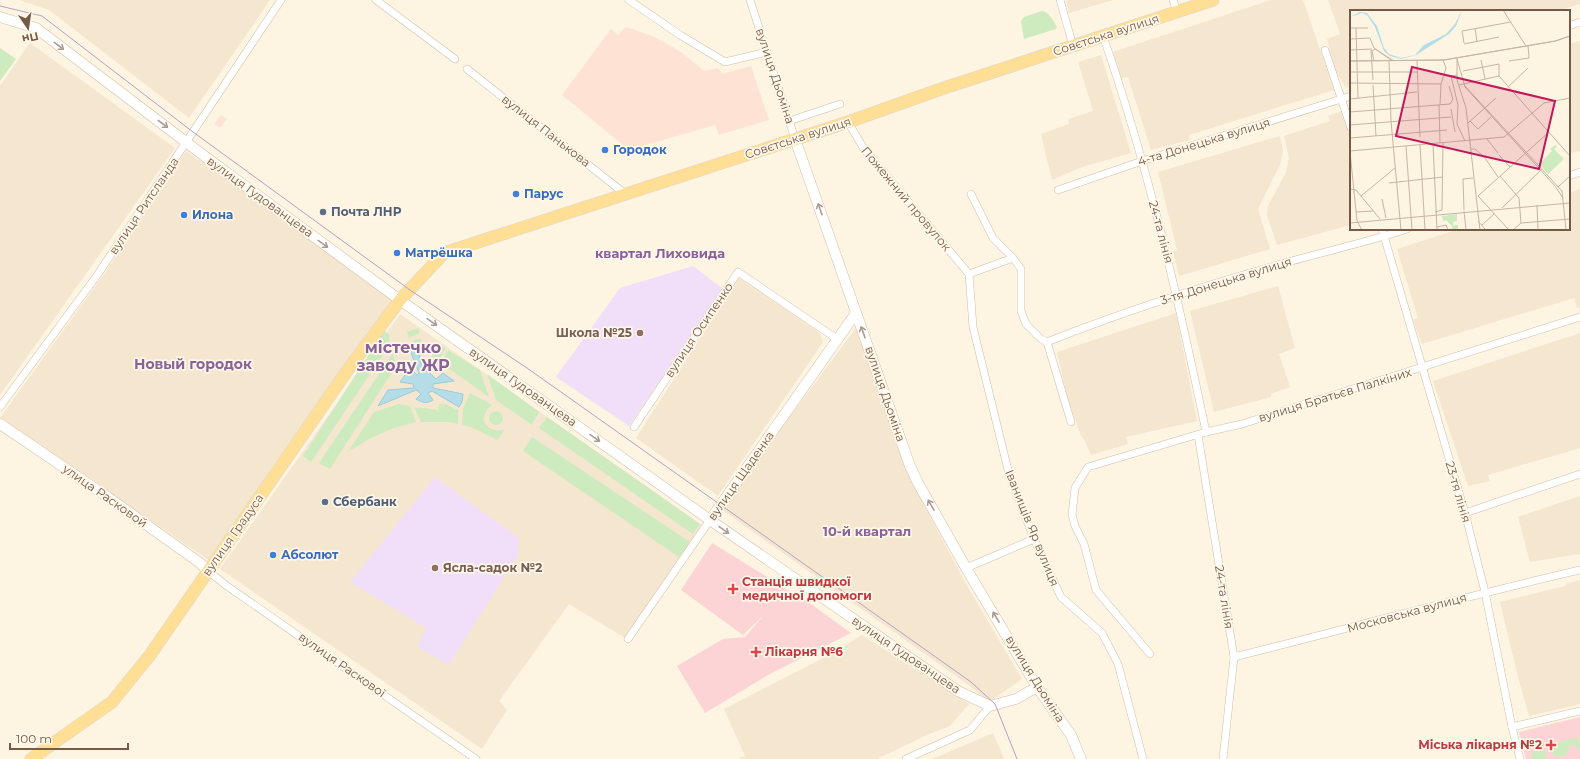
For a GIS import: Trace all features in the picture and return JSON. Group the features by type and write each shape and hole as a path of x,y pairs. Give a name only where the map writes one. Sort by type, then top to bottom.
{"main road":[{"name":"Совєтська вулиця","path":"400,300 444,253 624,193 848,122 1213,0"},
{"name":"вулиця Градуса","path":"31,759 46,750 112,702 150,655 347,371 400,300"}],"street":[{"name":"вулиця Ритсланда","path":"0,407 98,274 280,0"},
{"path":"376,0 455,59"},
{"path":"629,0 680,35 725,62 766,52"},
{"name":"вулиця Дьоміна","path":"750,0 795,139 910,466 966,568 1038,687 1071,735 1081,759"},
{"path":"1060,0 1073,46"},
{"path":"1173,0 1176,12"},
{"name":"вулиця Гудованцева","path":"0,17 36,28 186,142 400,300 710,520 958,691 990,706"},
{"path":"1570,26 1580,22"},
{"name":"24-та лінія","path":"1103,36 1142,161 1177,295 1206,432"},
{"path":"1325,50 1350,125"},
{"name":"вулиця Панькова","path":"467,69 624,193"},
{"name":"4-та Донецька вулиця","path":"1058,190 1142,161 1350,96"},
{"path":"789,121 840,104"},
{"name":"Пожежний провулок","path":"848,122 864,149 969,274"},
{"path":"1570,176 1580,172"},
{"path":"971,194 993,238 1013,258 1021,270 1021,311 1026,324 1041,339 1047,342 1071,422"},
{"name":"23-тя лінія","path":"1382,230 1421,368 1465,513 1485,592 1512,727 1520,759"},
{"name":"3-тя Донецька вулиця","path":"1047,342 1091,324 1177,295 1278,264 1384,237 1404,230"},
{"path":"969,274 1013,258"},
{"name":"вулиця Осипенко","path":"634,427 738,272 837,339"},
{"name":"Іванищів Яр вулиця","path":"969,274 973,327 1009,474 1034,539 1061,597 1102,633 1115,659 1143,759"},
{"name":"вулиця Щаденка","path":"628,640 710,520 856,313"},
{"name":"вулиця Братьєв Палкіних","path":"1150,654 1096,590 1084,544 1075,526 1072,515 1076,488 1088,467 1206,432 1242,424 1580,317"},
{"name":"улица Расковой","path":"0,424 109,498 200,563 208,571"},
{"name":"24-та лінія","path":"1198,435 1234,657 1223,759"},
{"path":"1465,513 1580,474"},
{"path":"966,568 1034,539"},
{"name":"Московська вулиця","path":"1234,657 1398,616 1485,592 1580,570"},
{"name":"вулиця Раскової","path":"208,571 227,586 476,759"},
{"path":"906,759 970,730 990,706 1016,699 1038,687"},
{"path":"1512,727 1580,711"}],"shaded area":[{"path":"19,0 270,0 189,118 49,10"},
{"path":"1066,0 1113,0 1069,13"},
{"path":"1271,0 1303,0 1334,90 1189,135 1190,140 1151,150 1128,77 1121,78 1113,52"},
{"path":"1328,0 1580,0 1580,4 1560,10 1350,10 1350,86 1346,88 1336,72 1327,39 1340,34"},
{"path":"626,27 655,37 681,52 704,71 718,68 722,74 751,66 769,120 719,135 715,125 629,150 562,95 611,29 618,35"},
{"path":"1580,41 1580,151 1570,154 1570,44"},
{"path":"30,43 175,148 0,395 0,86"},
{"path":"1101,55 1131,153 1082,167 1052,180 1041,134 1069,124 1068,119 1093,111 1078,62"},
{"path":"1342,111 1350,137 1350,225 1277,245 1267,215 1268,206 1286,172 1289,158 1284,136 1330,121 1328,116"},
{"path":"221,115 227,119 220,128 214,124"},
{"path":"1280,136 1283,150 1280,165 1258,209 1270,249 1179,276 1173,251 1177,250 1158,172"},
{"name":"Новый городок","path":"186,151 308,237 393,301 210,561 0,418 104,274"},
{"path":"1580,189 1580,308 1577,308 1574,298 1422,344 1413,320 1418,318 1397,249 1456,230 1570,230 1570,193"},
{"name":"Школа №25","path":"693,266 723,289 629,426 556,377 620,288"},
{"path":"739,278 820,333 823,342 718,496 636,438"},
{"path":"1278,286 1295,348 1279,354 1290,387 1271,394 1271,397 1214,412 1190,311"},
{"path":"1176,313 1197,421 1126,437 1128,444 1091,455 1084,439 1081,436 1067,396 1057,352"},
{"path":"400,314 702,525 625,638 569,604 499,701 507,710 482,749 220,569"},
{"path":"856,328 907,473 966,584 1022,679 989,702 970,686 721,509"},
{"path":"1580,333 1580,448 1488,475 1490,481 1468,486 1433,381"},
{"name":"Ясла-садок №2","path":"435,477 519,538 518,555 449,665 417,647 426,628 350,582"},
{"path":"1580,496 1580,554 1530,562 1518,517"},
{"name":"Лікарня №6","path":"712,543 785,588 776,599 785,589 804,599 851,633 768,675 705,713 677,666 723,639 745,637 764,615 743,635 681,590"},
{"path":"1580,580 1580,704 1529,716 1500,602 1565,586 1566,584"},
{"path":"862,635 969,704 950,726 929,734 877,759 738,759 745,756 724,709 835,652"},
{"name":"Міська лікарня №2","path":"1580,717 1580,759 1526,759 1519,732"},
{"path":"993,733 1004,759 932,759"}],"green space":[{"path":"1042,11 1051,17 1057,27 1056,29 1024,39 1021,21 1024,17"},
{"path":"0,48 16,59 0,81"},
{"path":"418,328 420,333 409,338 407,332"},
{"path":"384,331 389,334 390,344 311,462 303,456"},
{"path":"417,339 421,339 423,355 419,356 417,345 412,347 410,343"},
{"path":"436,342 446,348 439,360 432,356"},
{"path":"448,350 480,370 489,397 441,363"},
{"path":"393,353 396,366 330,469 319,463"},
{"path":"487,374 539,412 532,425 496,400"},
{"path":"470,393 492,405 487,410 484,419 485,424 488,427 492,429 504,430 498,440 471,427 462,425 463,409"},
{"path":"399,404 410,406 416,422 397,427 380,434 348,452 374,412"},
{"path":"439,404 445,404 458,410 458,424 449,422 421,422 414,407 439,410"},
{"path":"493,411 499,411 503,415 503,421 499,425 493,425 489,421 489,415"},
{"path":"547,417 700,524 693,534 539,428"},
{"path":"532,437 690,542 679,557 523,451"},
{"path":"1579,737 1580,751 1574,745 1569,746 1569,750 1565,756 1556,757 1553,755 1550,747 1551,744"},
{"path":"1541,746 1544,748 1547,759 1532,759 1534,750"}],"water":[{"path":"417,345 423,371 429,372 436,379 443,373 454,381 433,384 433,388 463,394 462,402 459,407 432,391 428,393 433,400 428,402 421,401 416,399 421,394 416,390 378,406 388,390 414,388 413,384 400,382 410,368 417,375 419,373 409,348"}],"tram line":[{"path":"0,6 42,16 193,132 410,290 527,368 971,682 995,704 1017,759"}],"place":[{"name":"Городок","path":"605,150"},
{"name":"Парус","path":"516,194"},
{"name":"Почта ЛНР","path":"323,212"},
{"name":"Илона","path":"184,215"},
{"name":"Матрёшка","path":"397,253"},
{"name":"Школа №25","path":"640,333"},
{"name":"Сбербанк","path":"325,502"},
{"name":"Абсолют","path":"273,555"},
{"name":"Ясла-садок №2","path":"435,568"},
{"name":"Станція швидкої медичної допомоги","path":"733,589"},
{"name":"Лікарня №6","path":"756,652"},
{"name":"Міська лікарня №2","path":"1551,745"}],"district":[{"name":"квартал Лиховида","path":"660,253"},
{"name":"містечко заводу ЖР","path":"403,356"},
{"name":"Новый городок","path":"193,364"},
{"name":"10-й квартал","path":"867,531"}]}
